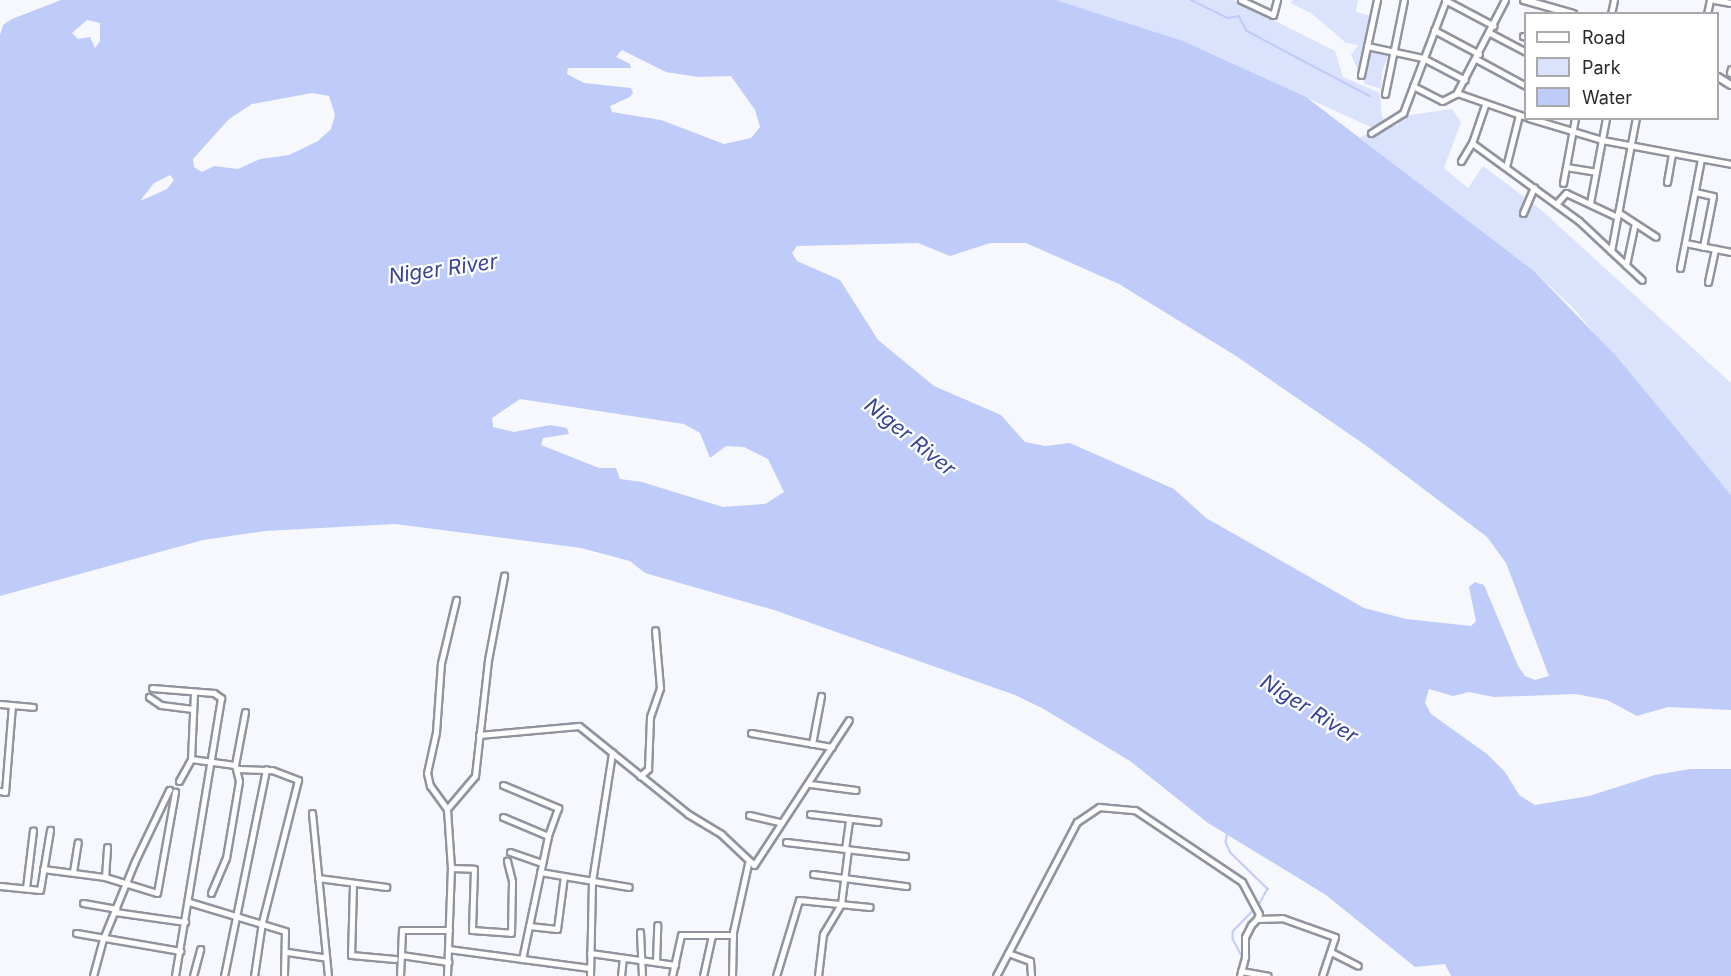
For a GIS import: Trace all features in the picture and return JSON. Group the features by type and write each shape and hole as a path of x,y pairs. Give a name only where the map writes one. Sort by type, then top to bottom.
{"main road":[{"path":"1524,0 1566,12"}],"street":[{"path":"1241,0 1252,3 1273,15 1277,0"},
{"path":"1361,75 1377,0"},
{"path":"1385,94 1404,0"},
{"path":"1371,133 1402,113 1445,0 1494,26"},
{"path":"1413,86 1442,101 1457,93 1494,26 1505,0"},
{"path":"1712,0 1731,3"},
{"path":"1434,30 1524,85"},
{"path":"1490,33 1524,51"},
{"path":"1367,46 1424,58 1465,80"},
{"path":"1457,93 1485,105 1524,117"},
{"path":"1461,161 1472,143 1485,105"},
{"path":"1506,167 1524,120"},
{"path":"1563,183 1575,120"},
{"path":"1590,203 1606,120"},
{"path":"1611,251 1636,120"},
{"path":"1545,121 1602,140 1731,164"},
{"path":"1472,143 1556,204 1642,280"},
{"path":"1667,182 1672,154"},
{"path":"1680,268 1701,159"},
{"path":"1566,167 1596,172"},
{"path":"1524,213 1534,187"},
{"path":"1556,204 1562,192 1634,220 1626,265"},
{"path":"1695,192 1713,196 1703,247"},
{"path":"1634,226 1656,237"},
{"path":"1685,243 1731,252"},
{"path":"1708,282 1715,249"},
{"path":"447,809 475,776 479,735 504,576"},
{"path":"447,976 451,868 447,809 430,786 427,773 436,732 441,663 456,600"},
{"path":"640,776 648,769 650,717 660,688 655,630"},
{"path":"152,688 221,695 189,902 175,976"},
{"path":"179,781 191,759 194,692"},
{"path":"812,744 821,696"},
{"path":"149,697 161,705 193,709"},
{"path":"0,704 33,707"},
{"path":"0,790 5,792 12,705"},
{"path":"211,893 226,858 245,712"},
{"path":"479,735 579,726 688,814 721,834 748,864 754,865 780,822 810,784 849,720"},
{"path":"751,734 832,747"},
{"path":"590,976 592,881 612,753"},
{"path":"191,759 237,767 266,769 298,780 262,922 254,976"},
{"path":"224,976 234,914 266,769"},
{"path":"503,784 558,808 548,836 522,959"},
{"path":"810,784 856,790"},
{"path":"44,869 105,877 125,885 155,893 159,890 172,791 125,885 103,939 93,976"},
{"path":"996,976 1077,822 1100,807 1135,810 1242,882 1255,909 1257,919 1245,937 1241,974 1268,976"},
{"path":"312,813 324,957 328,976"},
{"path":"810,814 878,822"},
{"path":"749,815 780,822"},
{"path":"503,817 548,836"},
{"path":"818,976 823,934 841,904 849,819"},
{"path":"26,888 33,830"},
{"path":"0,886 40,890 50,830"},
{"path":"73,872 78,842"},
{"path":"786,842 905,856"},
{"path":"105,877 108,847"},
{"path":"510,852 542,863"},
{"path":"451,868 474,869 472,930 511,933 512,881 507,861"},
{"path":"732,976 733,935 748,864"},
{"path":"540,872 629,887"},
{"path":"813,874 906,886"},
{"path":"529,926 557,929 564,876"},
{"path":"318,878 353,885 386,887"},
{"path":"353,885 351,955 448,962"},
{"path":"776,976 799,900 870,907"},
{"path":"189,902 262,922 285,931 287,952 284,976"},
{"path":"83,903 185,922"},
{"path":"1257,919 1282,918 1322,929 1335,936 1322,976"},
{"path":"656,962 657,925"},
{"path":"400,976 398,957 402,930 449,930"},
{"path":"640,932 642,976"},
{"path":"76,933 180,951"},
{"path":"672,976 681,935 733,935"},
{"path":"703,976 712,935"},
{"path":"193,976 200,949"},
{"path":"448,949 590,968"},
{"path":"287,952 324,957"},
{"path":"1331,952 1358,966"},
{"path":"590,953 675,965"},
{"path":"1008,953 1030,961 1031,976"},
{"path":"621,976 623,958"}],"green space":[{"path":"1056,0 1234,0 1335,51 1343,77 1380,93 1382,117 1397,126 1403,116 1452,109 1461,122 1444,168 1468,188 1483,166 1539,208 1731,383 1731,495 1574,309 1534,271 1360,138 1375,129 1183,41"},
{"path":"1293,0 1358,0 1356,12 1371,16 1370,48 1388,57 1382,71 1381,89 1365,84 1351,55 1358,45 1346,43 1311,13 1290,3"}],"water":[{"name":"Niger River","path":"61,0 1056,0 1183,41 1306,97 1534,271 1616,356 1731,495 1731,710 1668,707 1637,716 1607,700 1576,694 1494,697 1469,692 1453,696 1429,689 1425,703 1431,714 1487,754 1505,772 1519,795 1535,805 1589,796 1655,775 1690,769 1731,769 1731,976 1451,976 1445,964 1415,967 1326,895 1208,823 1130,761 1042,708 1015,695 774,610 645,573 630,561 581,548 395,524 265,531 203,540 0,596 0,35 3,25 12,19","holes":["87,20 100,23 100,41 95,48 90,37 78,39 72,33","622,50 666,72 698,77 731,76 755,110 760,127 751,138 724,144 661,120 612,112 610,106 630,97 633,93 631,88 584,83 567,74 568,68 631,68 630,64 616,57","312,93 329,96 335,115 331,129 318,141 289,155 260,159 238,169 214,166 202,172 194,167 193,159 229,119 252,104","170,175 174,180 167,189 140,201 154,183","918,243 950,256 990,243 1026,243 1119,284 1236,356 1368,447 1487,537 1506,563 1549,676 1535,680 1525,676 1518,666 1484,585 1475,582 1469,587 1476,621 1471,626 1406,619 1364,608 1206,518 1174,489 1070,443 1045,446 1025,442 1001,415 934,386 878,340 840,280 797,261 792,253 797,246","520,399 684,424 700,433 710,458 726,446 744,447 768,459 784,492 765,504 723,507 642,482 620,479 616,468 599,468 541,445 543,438 569,434 567,428 550,425 514,432 493,427 492,418"]}],"waterway":[{"path":"1191,0 1228,18 1239,16 1247,31 1370,96"},
{"path":"1228,833 1226,842 1231,853 1268,889 1259,905 1233,932 1233,939 1242,956"}]}
